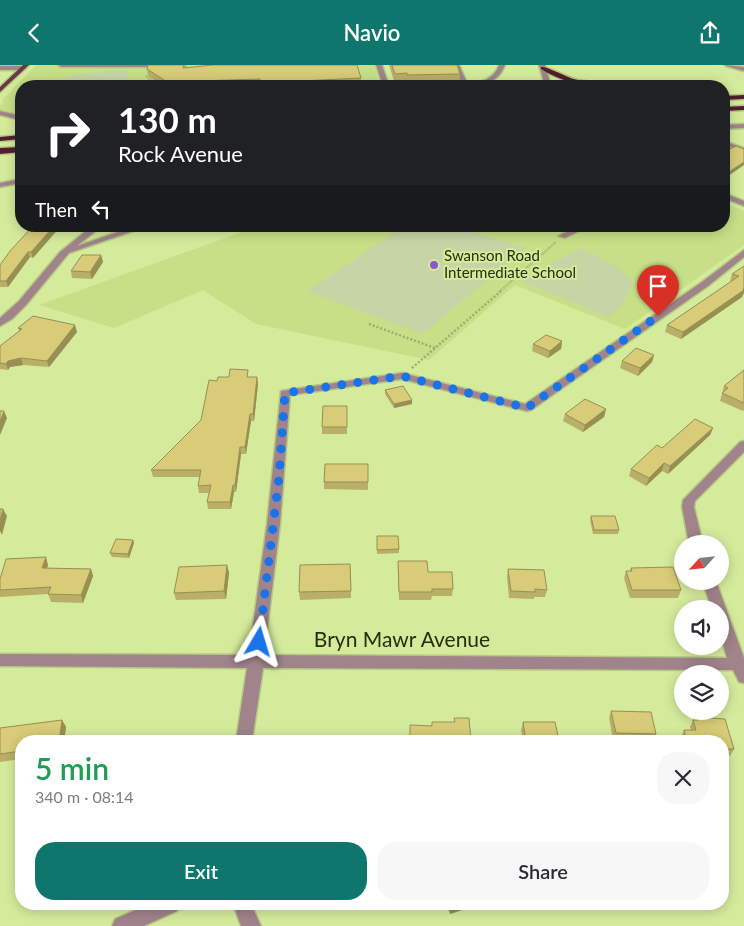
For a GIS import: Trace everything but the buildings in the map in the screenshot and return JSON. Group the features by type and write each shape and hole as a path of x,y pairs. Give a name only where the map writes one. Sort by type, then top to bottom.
{"highway":[{"path":"542,67 563,78 579,80"},
{"path":"730,98 744,97"},
{"path":"730,109 744,108"},
{"path":"0,139 15,138"},
{"path":"0,151 15,150"}],"main road":[{"path":"1,88 24,66"}],"street":[{"path":"61,65 179,65"},
{"path":"379,65 384,80"},
{"path":"456,65 463,80"},
{"path":"492,80 500,73 502,65"},
{"path":"728,65 744,69"},
{"path":"0,68 24,66"},
{"path":"542,67 546,80"},
{"path":"0,75 16,75"},
{"path":"1,110 15,111"},
{"path":"1,110 15,116"},
{"path":"730,127 744,126"},
{"path":"730,145 744,150"},
{"path":"0,185 15,182"},
{"path":"730,198 744,204"},
{"path":"0,323 23,305 54,264 79,239 89,232"},
{"path":"66,252 126,232"},
{"path":"562,236 572,232"},
{"path":"245,735 257,661 279,477 285,393 402,376 527,408 704,284 744,253"},
{"path":"694,535 688,507 689,499 744,445"},
{"path":"729,635 742,668"},
{"name":"Bryn Mawr Avenue","path":"0,660 257,661 742,668"},
{"path":"122,926 157,910"},
{"path":"244,910 250,926"}],"path":[{"path":"402,376 562,236"},
{"path":"369,324 435,348"}],"shaded area":[{"path":"36,65 375,65 378,80 21,80"},
{"path":"115,70 129,71 127,80 61,80 75,75"},
{"path":"15,87 15,114 0,110 3,99"},
{"name":"Swanson Road Intermediate School","path":"730,205 744,211 744,245 625,329 515,285 429,360 256,324 203,290 114,328 39,305 241,232 730,232"},
{"path":"395,232 473,232 526,248 422,334 307,291"},
{"path":"580,248 616,267 633,284 621,307 608,317 521,281"}],"place":[{"name":"Swanson Road Intermediate School","path":"434,265"}],"route":[{"path":"259,642 279,477 285,393 402,376 527,408 658,316"}]}
